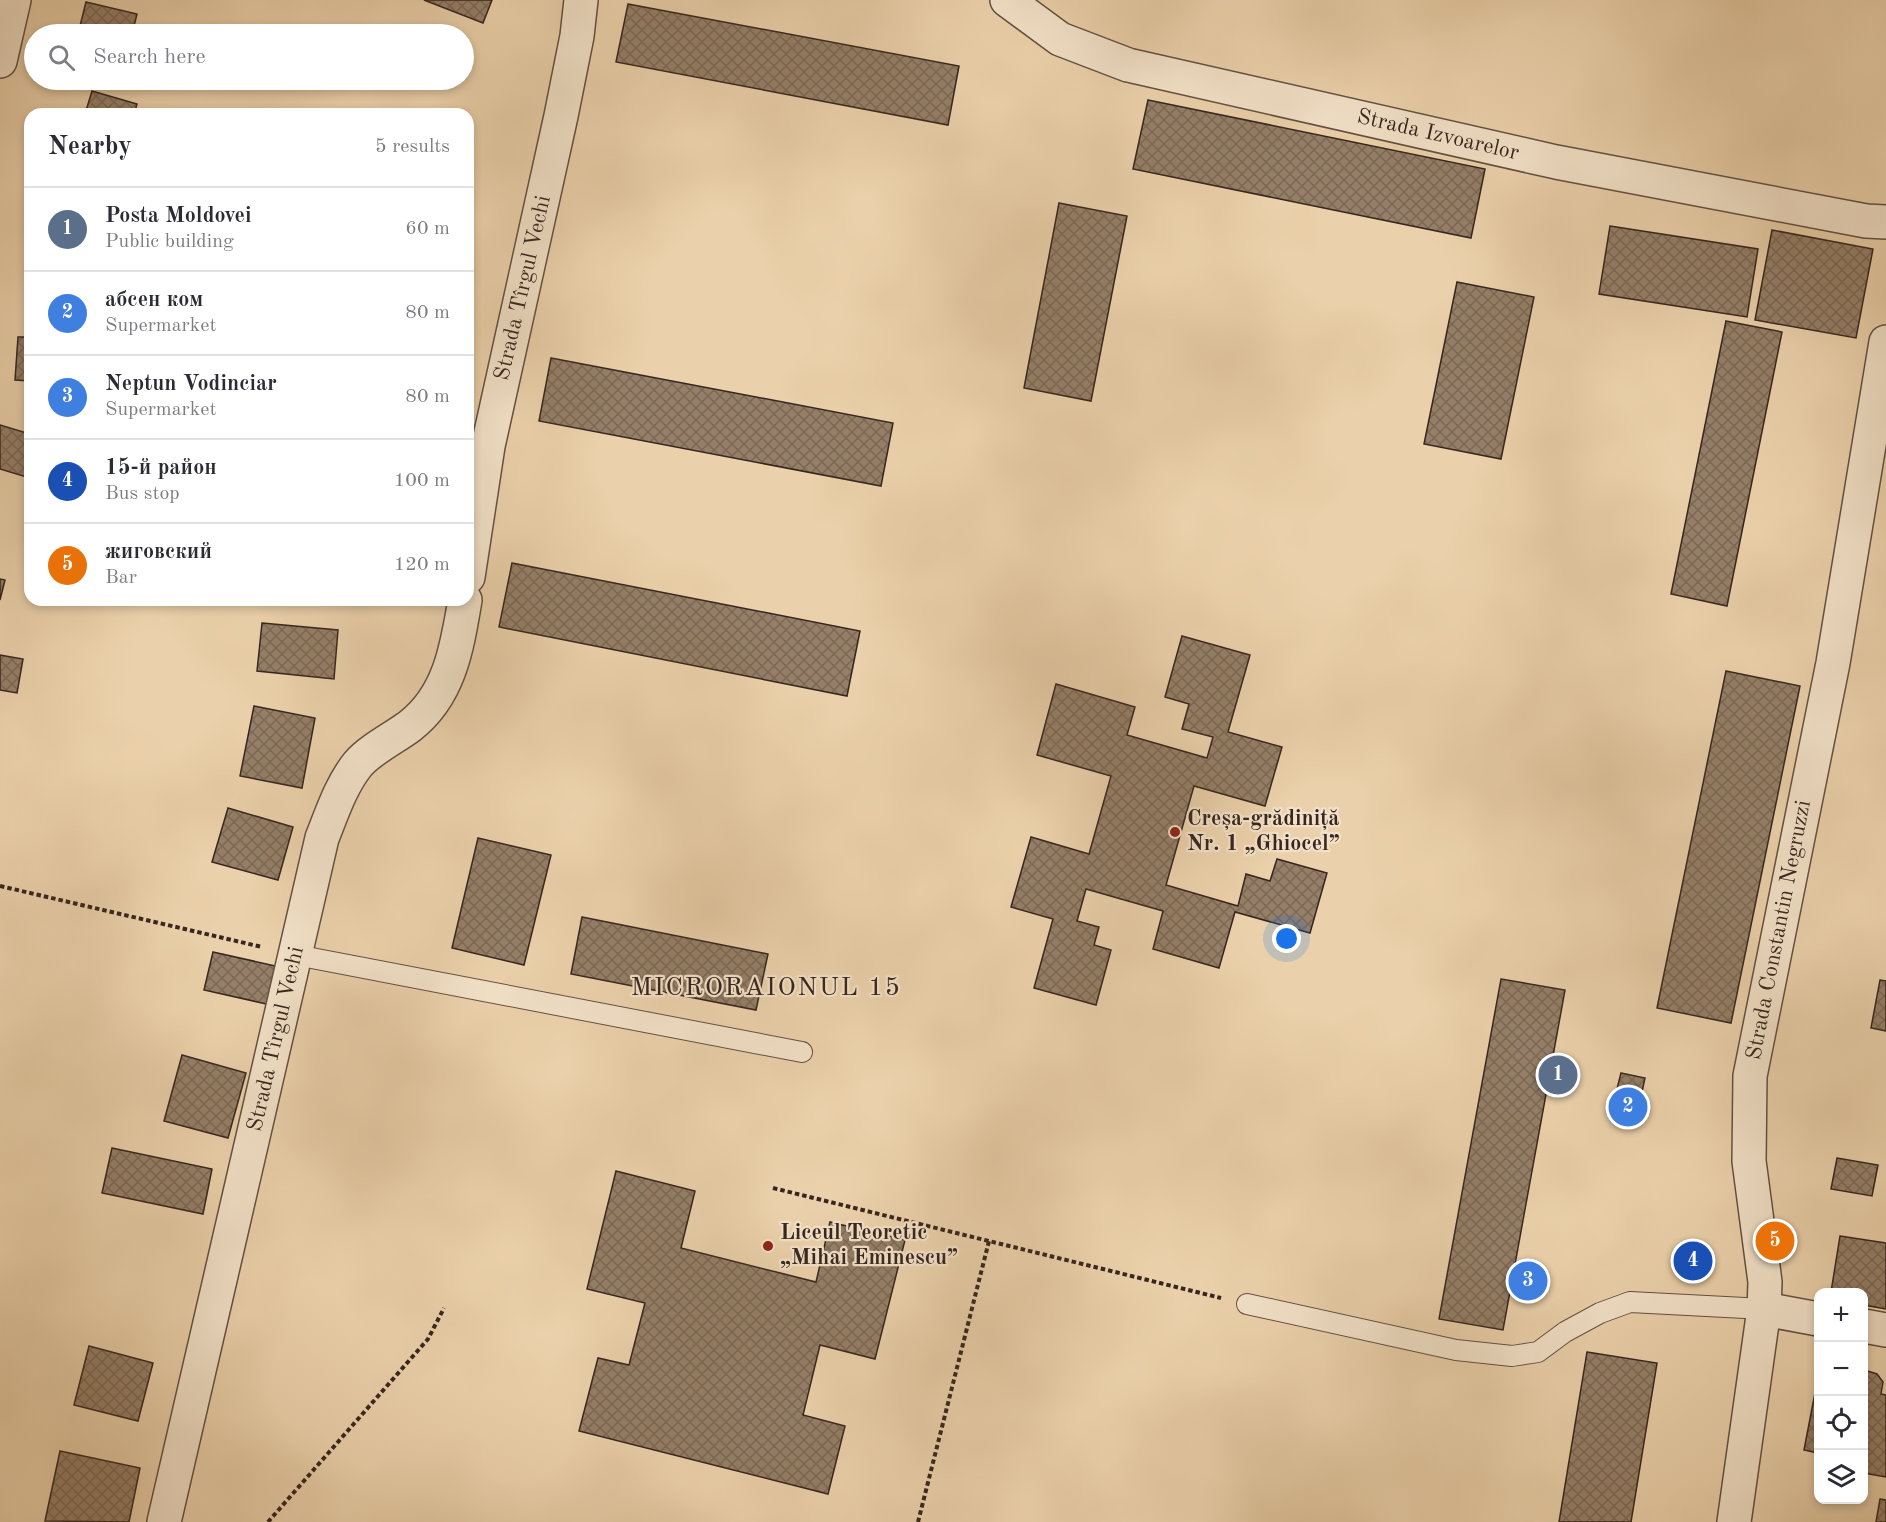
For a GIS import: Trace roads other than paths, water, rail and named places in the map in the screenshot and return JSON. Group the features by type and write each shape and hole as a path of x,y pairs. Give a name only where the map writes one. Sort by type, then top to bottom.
{"street":[{"path":"0,61 14,0"},
{"name":"Strada Tîrgul Vechi","path":"474,538 488,446 561,116 577,36 581,0"},
{"name":"Strada Izvoarelor","path":"1007,0 1060,39 1128,65 1556,162 1866,221 1886,222"},
{"name":"Strada Constantin Negruzzi","path":"1734,1522 1764,1309 1765,1282 1749,1161 1750,1076 1833,663 1886,342"},
{"name":"Strada Tîrgul Vechi","path":"164,1522 322,838 340,793 359,763 412,724 438,695 453,665 464,606"},
{"path":"1764,1309 1814,1318"},
{"path":"1868,1327 1886,1330"}],"lane":[{"path":"296,955 802,1052"},
{"path":"1246,1304 1456,1350 1512,1356 1538,1352 1565,1332 1600,1313 1630,1302 1764,1309"}],"place":[{"name":"Creșa-grădiniță Nr. 1 „Ghiocel”","path":"1175,832"},
{"name":"Posta Moldovei","path":"1558,1075"},
{"name":"абсен ком","path":"1628,1107"},
{"name":"жиговский","path":"1775,1241"},
{"name":"Liceul Teoretic „Mihai Eminescu”","path":"768,1246"},
{"name":"15-й район","path":"1693,1261"},
{"name":"Neptun Vodinciar","path":"1528,1281"}],"district":[{"name":"MICRORAIONUL 15","path":"766,988"}]}
